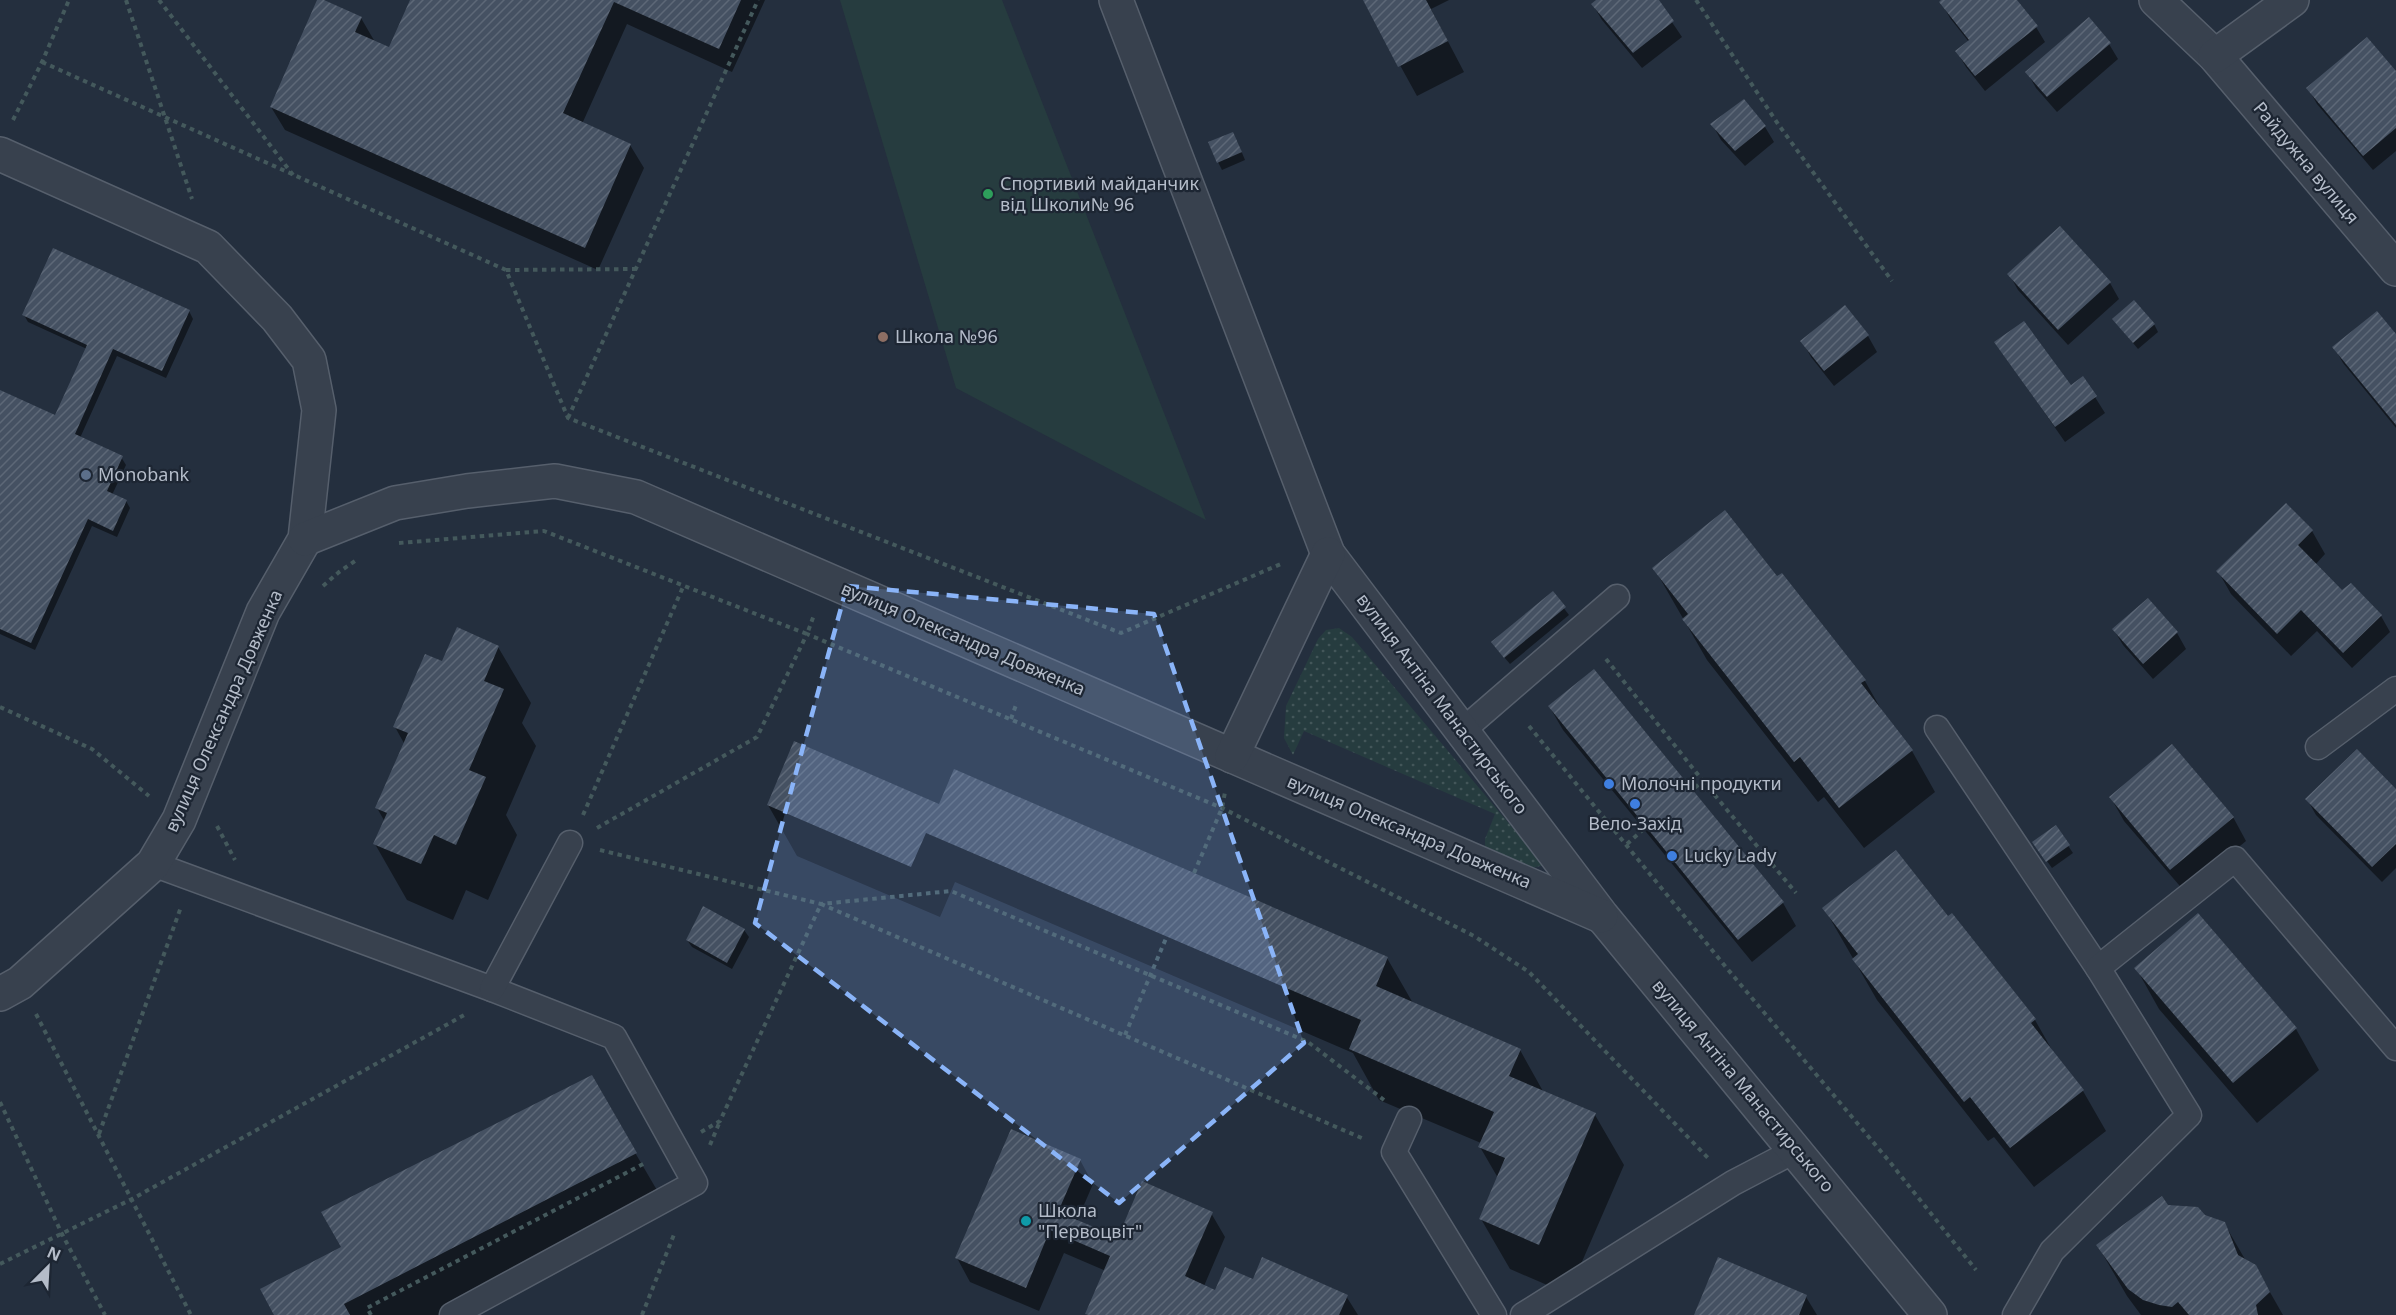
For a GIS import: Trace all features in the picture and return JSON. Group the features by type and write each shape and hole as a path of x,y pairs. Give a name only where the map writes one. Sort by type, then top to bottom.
{"street":[{"name":"вулиця Антіна Манастирського","path":"1116,0 1328,554 1602,916 1930,1315"},
{"name":"Райдужна вулиця","path":"2156,0 2215,56 2396,269"},
{"path":"2215,56 2292,0"},
{"name":"вулиця Олександра Довженка","path":"0,994 20,983 153,864 179,820 263,612 305,539 318,410 309,360 277,318 208,247 5,139"},
{"name":"вулиця Олександра Довженка","path":"305,539 395,503 467,491 555,481 636,497 1602,916"},
{"path":"1232,756 1328,554"}],"lane":[{"path":"1462,731 1617,597"},
{"path":"2318,747 2396,688"},
{"path":"1937,728 2098,968 2189,1115 2052,1251 2015,1315"},
{"path":"492,989 570,843"},
{"path":"2098,968 2235,859 2396,1048"},
{"path":"153,864 492,989 614,1037 695,1183 452,1315"},
{"path":"1409,1119 1394,1152 1494,1315"},
{"path":"1523,1315 1732,1183 1796,1150"}],"path":[{"path":"5,139 69,0"},
{"path":"126,0 208,247"},
{"path":"159,0 294,176"},
{"path":"568,418 758,0"},
{"path":"1696,0 1778,124 1892,281"},
{"path":"42,62 506,270 636,269"},
{"path":"506,270 568,418 1121,633 1291,559"},
{"path":"392,544 544,531 807,634 1222,807 1474,936 1529,972 1732,1183"},
{"path":"321,588 339,572 363,556"},
{"path":"570,843 683,586"},
{"path":"570,843 757,737 807,634"},
{"path":"1606,658 1703,781 1796,893"},
{"path":"0,707 92,749 179,820 215,823 239,868 192,878 99,1134"},
{"path":"1529,726 1725,966 1889,1161 1976,1270"},
{"path":"1692,790 1703,781"},
{"path":"1194,873 1222,807"},
{"path":"1627,844 1646,827"},
{"path":"570,843 821,904 1394,1152"},
{"path":"821,904 951,891 1308,1042 1409,1119"},
{"path":"371,1315 368,1308 720,1121 821,904"},
{"path":"1125,1035 1167,936"},
{"path":"0,1264 132,1199 474,1010"},
{"path":"35,1012 191,1315"},
{"path":"0,1102 62,1234 105,1315"}],"highlighted area":[{"path":"847,586 1154,614 1304,1043 1119,1203 755,923"}],"green space":[{"name":"Спортивий майданчик від Школи№ 96","path":"840,0 1002,0 1206,520 956,388"},
{"path":"1339,628 1352,637 1544,865 1532,868 1485,848 1485,839 1495,814 1304,731 1293,755 1284,738 1286,706 1318,639 1326,630"}],"building":[{"path":"317,0 324,0 362,17 355,32 389,47 410,0 741,0 719,49 614,2 563,113 631,144 585,248 270,107"},
{"path":"1363,0 1426,0 1448,41 1398,67"},
{"path":"1596,0 1659,0 1674,21 1633,53 1591,4"},
{"path":"1941,0 2017,0 2038,26 1975,76 1955,51 1969,40 1939,2"},
{"path":"2089,17 2111,43 2047,97 2025,72"},
{"path":"2367,37 2396,71 2396,128 2363,156 2306,88"},
{"path":"1744,99 1766,126 1735,151 1710,124"},
{"path":"1233,132 1242,152 1217,163 1208,142"},
{"path":"2060,226 2111,282 2058,330 2007,274"},
{"path":"53,248 190,310 162,371 113,349 75,434 123,456 107,491 127,500 113,531 88,519 31,643 0,629 0,390 55,415 87,345 22,315"},
{"path":"2134,300 2155,324 2133,343 2112,319"},
{"path":"1845,305 1869,335 1824,371 1800,341"},
{"path":"2377,311 2396,334 2396,425 2332,347"},
{"path":"2024,321 2071,385 2083,376 2097,396 2055,427 1994,342"},
{"path":"2286,503 2313,530 2298,545 2342,590 2351,583 2382,615 2343,653 2301,610 2277,634 2216,571"},
{"path":"1725,510 1777,576 1782,573 1866,680 1861,683 1913,750 1839,808 1800,757 1794,762 1682,619 1688,614 1652,568"},
{"path":"1553,591 1566,607 1504,658 1491,642"},
{"path":"2148,598 2178,632 2143,664 2112,629"},
{"path":"457,627 499,646 484,681 504,689 469,770 486,777 456,845 434,835 421,864 373,844 387,813 375,808 408,733 393,727 425,654 442,661"},
{"path":"1594,669 1784,902 1738,940 1548,706"},
{"path":"794,741 939,804 954,769 1388,957 1376,986 1521,1049 1509,1076 1596,1113 1539,1245 1479,1219 1505,1158 1478,1147 1494,1112 1349,1049 1361,1020 926,833 911,867 767,805"},
{"path":"2172,744 2234,817 2170,870 2109,797"},
{"path":"2357,749 2396,789 2396,844 2372,867 2305,799"},
{"path":"2056,825 2070,845 2046,862 2032,842"},
{"path":"1896,850 1948,916 1952,913 2036,1019 2031,1023 2084,1090 2010,1148 1970,1097 1964,1102 1852,959 1858,954 1822,908"},
{"path":"703,906 745,929 727,963 686,940"},
{"path":"2198,913 2297,1028 2233,1083 2134,968"},
{"path":"592,1075 637,1153 344,1304 350,1315 274,1315 260,1289 341,1247 321,1212"},
{"name":"Школа \"Первоцвіт\"","path":"1011,1129 1081,1159 1058,1212 1118,1237 1142,1181 1213,1212 1185,1276 1215,1290 1225,1267 1253,1279 1262,1257 1348,1295 1339,1315 1085,1314 1110,1256 1050,1230 1026,1288 955,1258"},
{"path":"2162,1196 2168,1205 2198,1207 2205,1215 2225,1222 2238,1255 2256,1265 2270,1292 2256,1305 2258,1315 2189,1315 2178,1302 2172,1307 2159,1305 2143,1300 2128,1289 2096,1245"},
{"path":"1718,1257 1807,1295 1799,1315 1694,1315"}],"place":[{"name":"Спортивий майданчик від Школи№ 96","path":"988,194"},
{"name":"Школа №96","path":"883,337"},
{"name":"Monobank","path":"86,475"},
{"name":"Молочні продукти","path":"1609,784"},
{"name":"Вело-Захід","path":"1635,804"},
{"name":"Lucky Lady","path":"1672,856"},
{"name":"Школа \"Первоцвіт\"","path":"1026,1221"}]}
